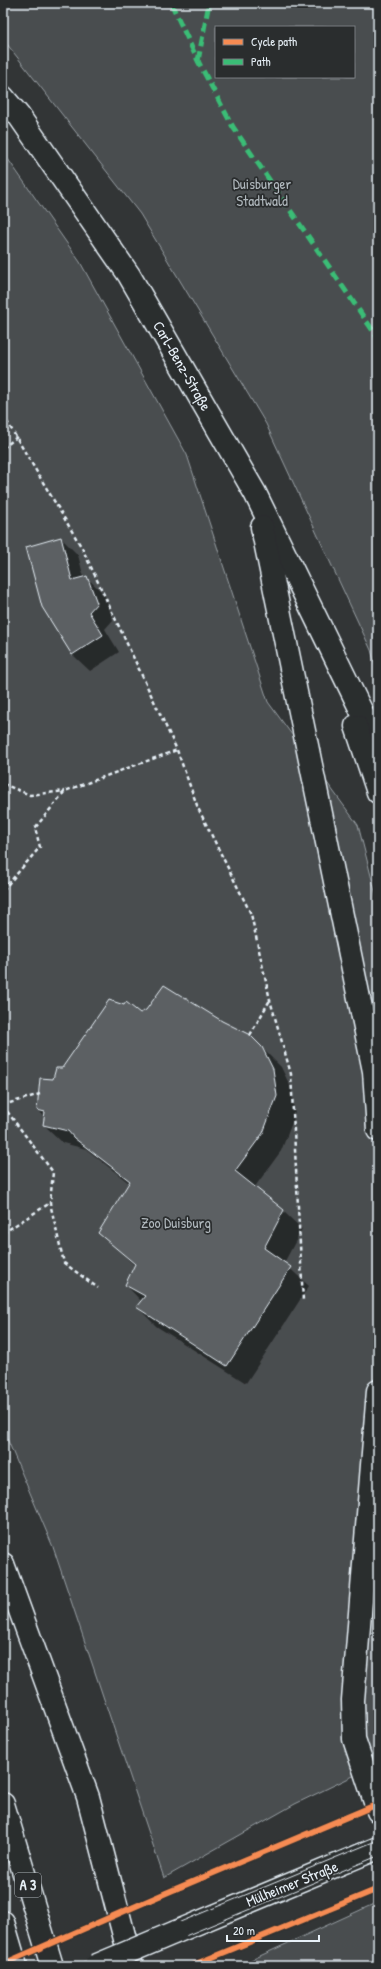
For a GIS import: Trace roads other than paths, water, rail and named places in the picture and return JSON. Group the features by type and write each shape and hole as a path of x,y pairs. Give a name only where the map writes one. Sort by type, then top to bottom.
{"main road":[{"name":"Carl-Benz-Straße","path":"3,97 20,116 130,275 255,493 378,745"},
{"path":"255,493 374,1071 378,1130"},
{"name":"Carl-Benz-Straße","path":"332,653 378,792"},
{"path":"378,1391 354,1700 354,1739 378,1811"},
{"path":"3,1564 88,1797 132,1966"},
{"name":"A 3","path":"3,1804 52,1966"},
{"name":"Mülheimer Straße","path":"95,1966 378,1848"},
{"path":"3,1922 16,1966"}],"tram line":[{"path":"74,1966 378,1840"},
{"path":"113,1966 378,1856"}],"park label":[{"name":"Duisburger Stadtwald","path":"262,192"},
{"name":"Zoo Duisburg","path":"176,1223"}]}
